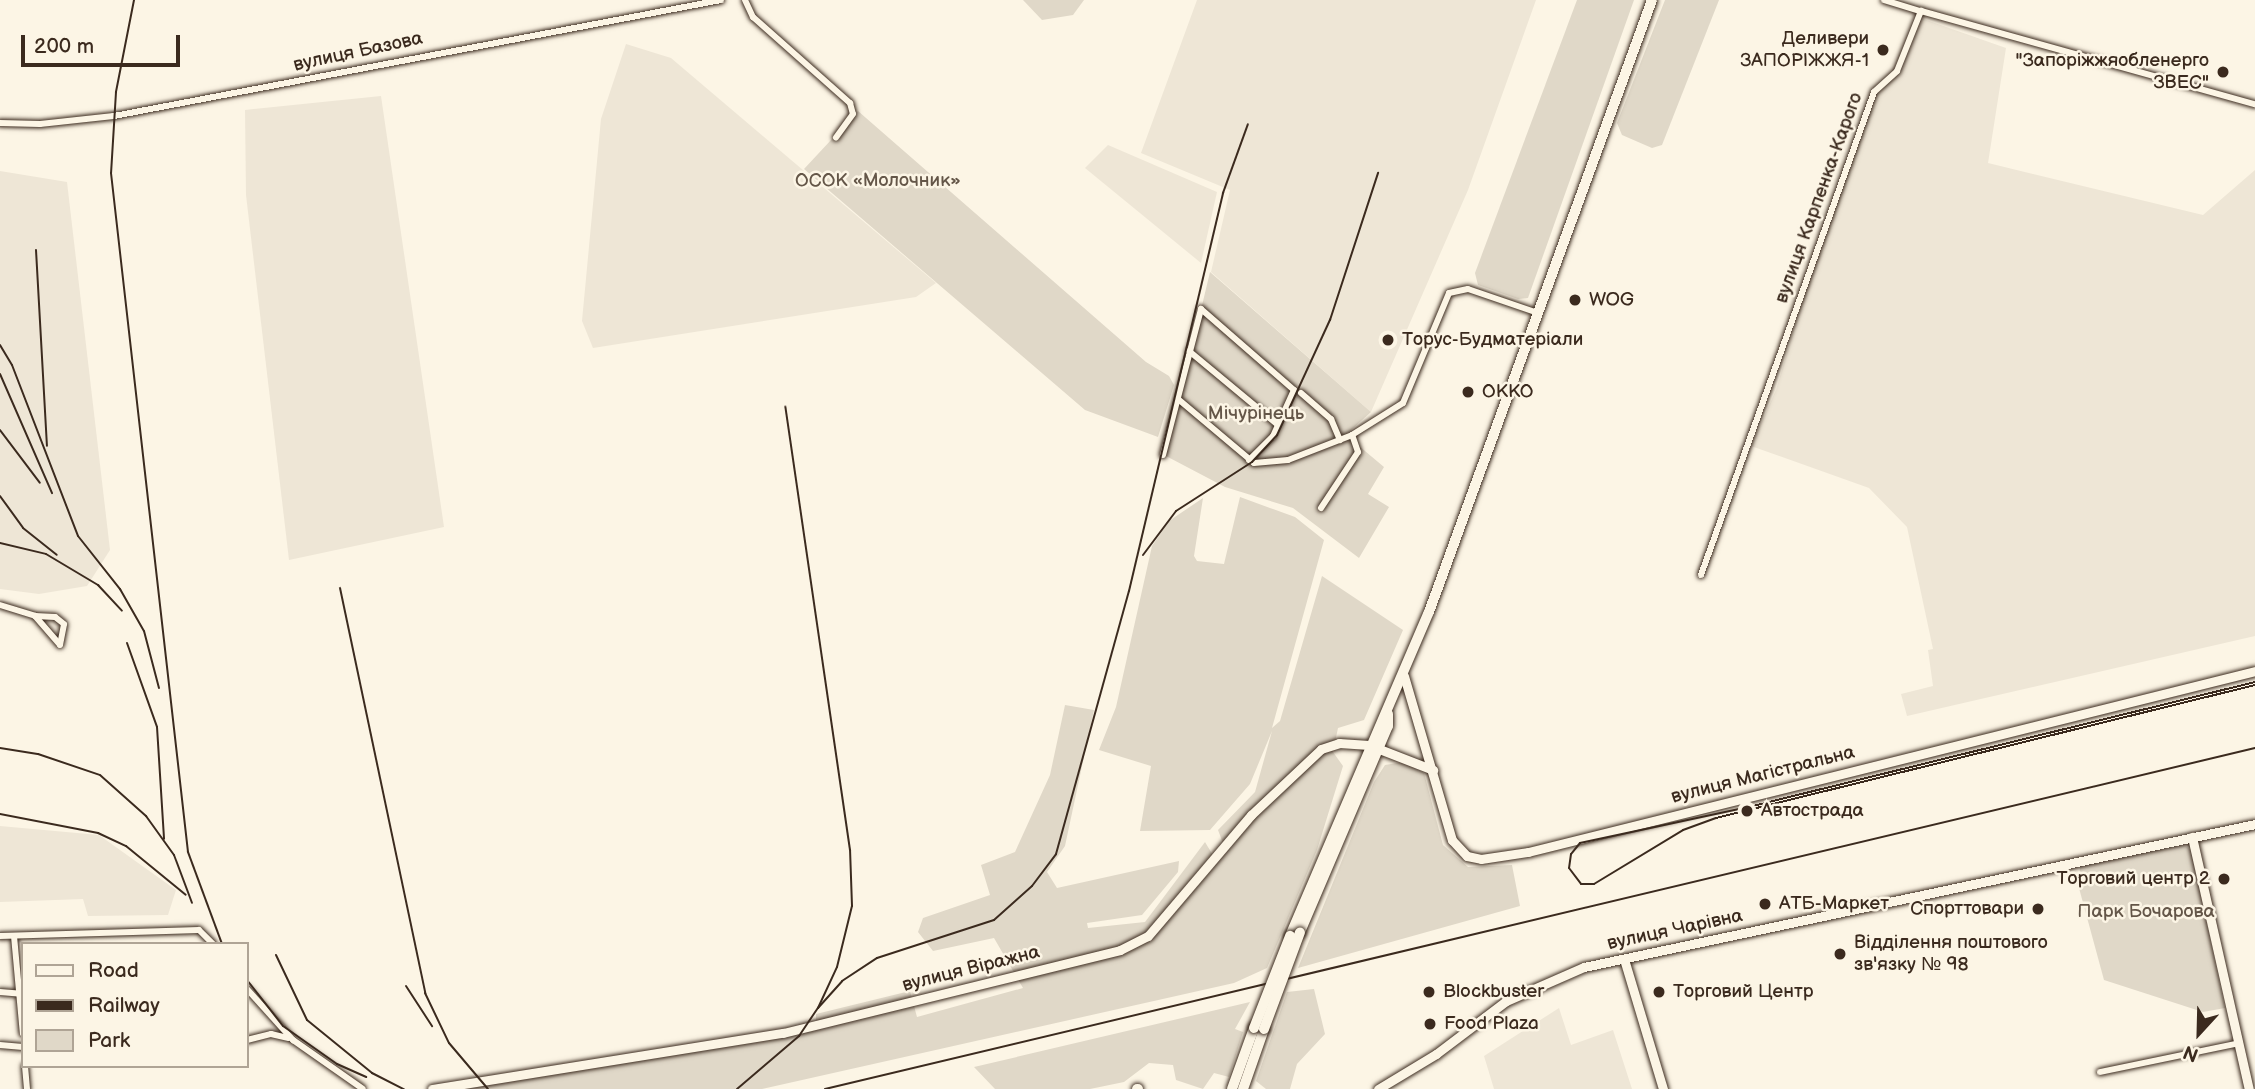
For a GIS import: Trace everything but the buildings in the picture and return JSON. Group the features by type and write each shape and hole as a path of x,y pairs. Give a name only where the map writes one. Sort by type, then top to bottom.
{"highway":[{"path":"1232,1089 1404,676 1652,0"},
{"path":"1245,1086 1259,1029"}],"main road":[{"name":"вулиця Магістральна","path":"1404,676 1456,847 1467,856 1500,858 2255,671"},
{"name":"вулиця Віражна","path":"432,1089 783,1033 1120,950 1148,936 1300,764 1329,744 1374,747 1433,770"},
{"name":"вулиця Чарівна","path":"1378,1089 1436,1054 1506,1001 1552,978 1624,959 2255,824"},
{"path":"2192,837 2235,1044 2249,1089"},
{"path":"1624,959 1663,1089"}],"street":[{"name":"вулиця Базова","path":"0,123 40,124 114,116 721,0"},
{"path":"745,0 753,17 850,103 853,114 836,136"},
{"path":"1884,0 2255,104"},
{"name":"вулиця Карпенка-Карого","path":"1701,575 1874,92 1897,71 1920,10"},
{"path":"1178,399 1249,460 1257,465 1276,463 1352,435 1408,396 1449,293 1468,289 1538,313"},
{"path":"1163,455 1200,309 1294,390 1273,436 1249,460"},
{"path":"1189,351 1278,425"},
{"path":"1301,393 1331,419 1340,440"},
{"path":"1321,508 1358,452 1352,435"},
{"path":"0,605 35,616 55,617 64,624 60,645 35,616"},
{"path":"0,936 199,930 211,942"},
{"path":"0,992 21,994 14,936"},
{"path":"248,990 293,1040 363,1089"},
{"path":"271,1034 275,1022"},
{"path":"248,1040 271,1034 293,1040"},
{"path":"2100,1072 2235,1044"},
{"path":"0,1045 21,1047"},
{"path":"25,1068 27,1089"}],"shaded area":[{"path":"1197,0 1536,0 1468,190 1371,412 1211,272 1230,190 1141,153"},
{"path":"1915,16 2006,48 1988,163 2203,215 2255,170 2255,636 1907,716 1901,694 1933,686 1928,650 1933,649 1907,527 1869,488 1751,446 1776,390 1827,217 1871,97 1888,80"},
{"path":"626,44 671,58 936,283 916,297 593,348 582,321 601,119"},
{"path":"381,96 444,527 289,560 246,195 245,110"},
{"path":"1108,145 1217,192 1201,263 1085,168"},
{"path":"0,171 67,182 110,550 87,586 39,594 0,589"},
{"path":"0,826 99,835 176,890 168,915 88,916 83,899 0,902"},
{"path":"1559,1008 1571,1045 1613,1030 1632,1089 1494,1089 1484,1056"}],"green space":[{"path":"1023,0 1084,0 1073,15 1042,20"},
{"path":"1577,0 1634,0 1528,298 1518,299 1478,285 1475,273"},
{"path":"1665,0 1719,0 1662,145 1652,148 1622,135 1617,123"},
{"name":"ОСОК «Молочник»","path":"858,111 1146,362 1169,376 1174,385 1158,437 1085,410 804,169"},
{"name":"Мічурінець","path":"1210,272 1371,412 1351,430 1359,446 1384,467 1368,494 1389,507 1359,558 1293,508 1225,487 1166,456"},
{"path":"1240,497 1295,517 1324,540 1272,728 1280,721 1322,576 1403,630 1364,720 1338,728 1333,752 1343,766 1317,850 1267,968 1234,983 762,1089 448,1089 816,1025 816,1014 910,991 917,1017 1023,988 994,938 933,951 918,932 923,918 990,895 981,865 1015,852 1050,775 1065,705 1094,710 1065,846 1047,872 1057,888 1179,861 1178,872 1142,915 1087,923 1088,928 1145,922 1205,842 1214,857 1224,846 1218,830 1255,792 1272,731 1250,784 1210,830 1140,831 1151,766 1099,750 1116,707 1152,546 1169,521 1203,498 1194,556 1197,561 1224,564"},
{"path":"1403,762 1424,773 1443,845 1468,867 1512,865 1520,906 1298,968 1374,782 1385,765"},
{"name":"Парк Бочарова","path":"2184,845 2191,850 2225,1008 2203,1012 2104,980 2079,888 2080,865"},
{"path":"1314,989 1325,1034 1297,1064 1290,1089 1266,1089 1256,1081 1287,992"},
{"path":"1250,1002 1235,1029 1243,1032 1229,1077 1214,1073 1203,1089 1176,1080 1173,1065 1149,1063 1124,1082 1090,1089 995,1089 974,1067"}],"tram line":[{"path":"2255,682 1753,806 1580,843 1571,854 1569,868 1581,884 1594,884 1683,830 1716,818 2255,685"}],"railway":[{"path":"134,0 116,92 111,173 188,852 221,942"},
{"path":"818,1008 842,981 877,958 994,920 1032,886 1056,854 1129,591 1223,193 1248,124"},
{"path":"1143,555 1176,511 1252,462 1277,435 1330,320 1378,173"},
{"path":"36,250 47,446"},
{"path":"0,345 12,365 78,536 120,589 144,631 159,688"},
{"path":"0,374 52,493"},
{"path":"737,1089 799,1036 818,1008 837,967 852,906 850,850 785,407"},
{"path":"0,430 40,483"},
{"path":"0,496 23,528 57,555"},
{"path":"0,543 46,554 98,585 122,611"},
{"path":"340,588 425,993 449,1043 488,1089"},
{"path":"127,643 157,727 164,839"},
{"path":"0,748 38,754 100,775 146,816 174,855 192,903"},
{"path":"825,1089 2255,748"},
{"path":"0,814 98,833 126,846 186,895"},
{"path":"276,955 307,1020 372,1073 404,1089"},
{"path":"248,981 283,1026 337,1064 366,1077"},
{"path":"406,986 432,1026"}],"place":[{"name":"Деливери ЗАПОРІЖЖЯ-1","path":"1883,50"},
{"name":"\"Запоріжжяобленерго ЗВЕС\"","path":"2223,72"},
{"name":"WOG","path":"1575,300"},
{"name":"Торус-Будматеріали","path":"1388,340"},
{"name":"ОККО","path":"1468,392"},
{"name":"Автострада","path":"1747,811"},
{"name":"Торговий центр 2","path":"2224,879"},
{"name":"АТБ-Маркет","path":"1765,904"},
{"name":"Спорттовари","path":"2038,909"},
{"name":"Відділення поштового зв'язку № 98","path":"1840,954"},
{"name":"Blockbuster","path":"1429,992"},
{"name":"Торговий Центр","path":"1659,992"},
{"name":"Food Plaza","path":"1430,1024"}]}
